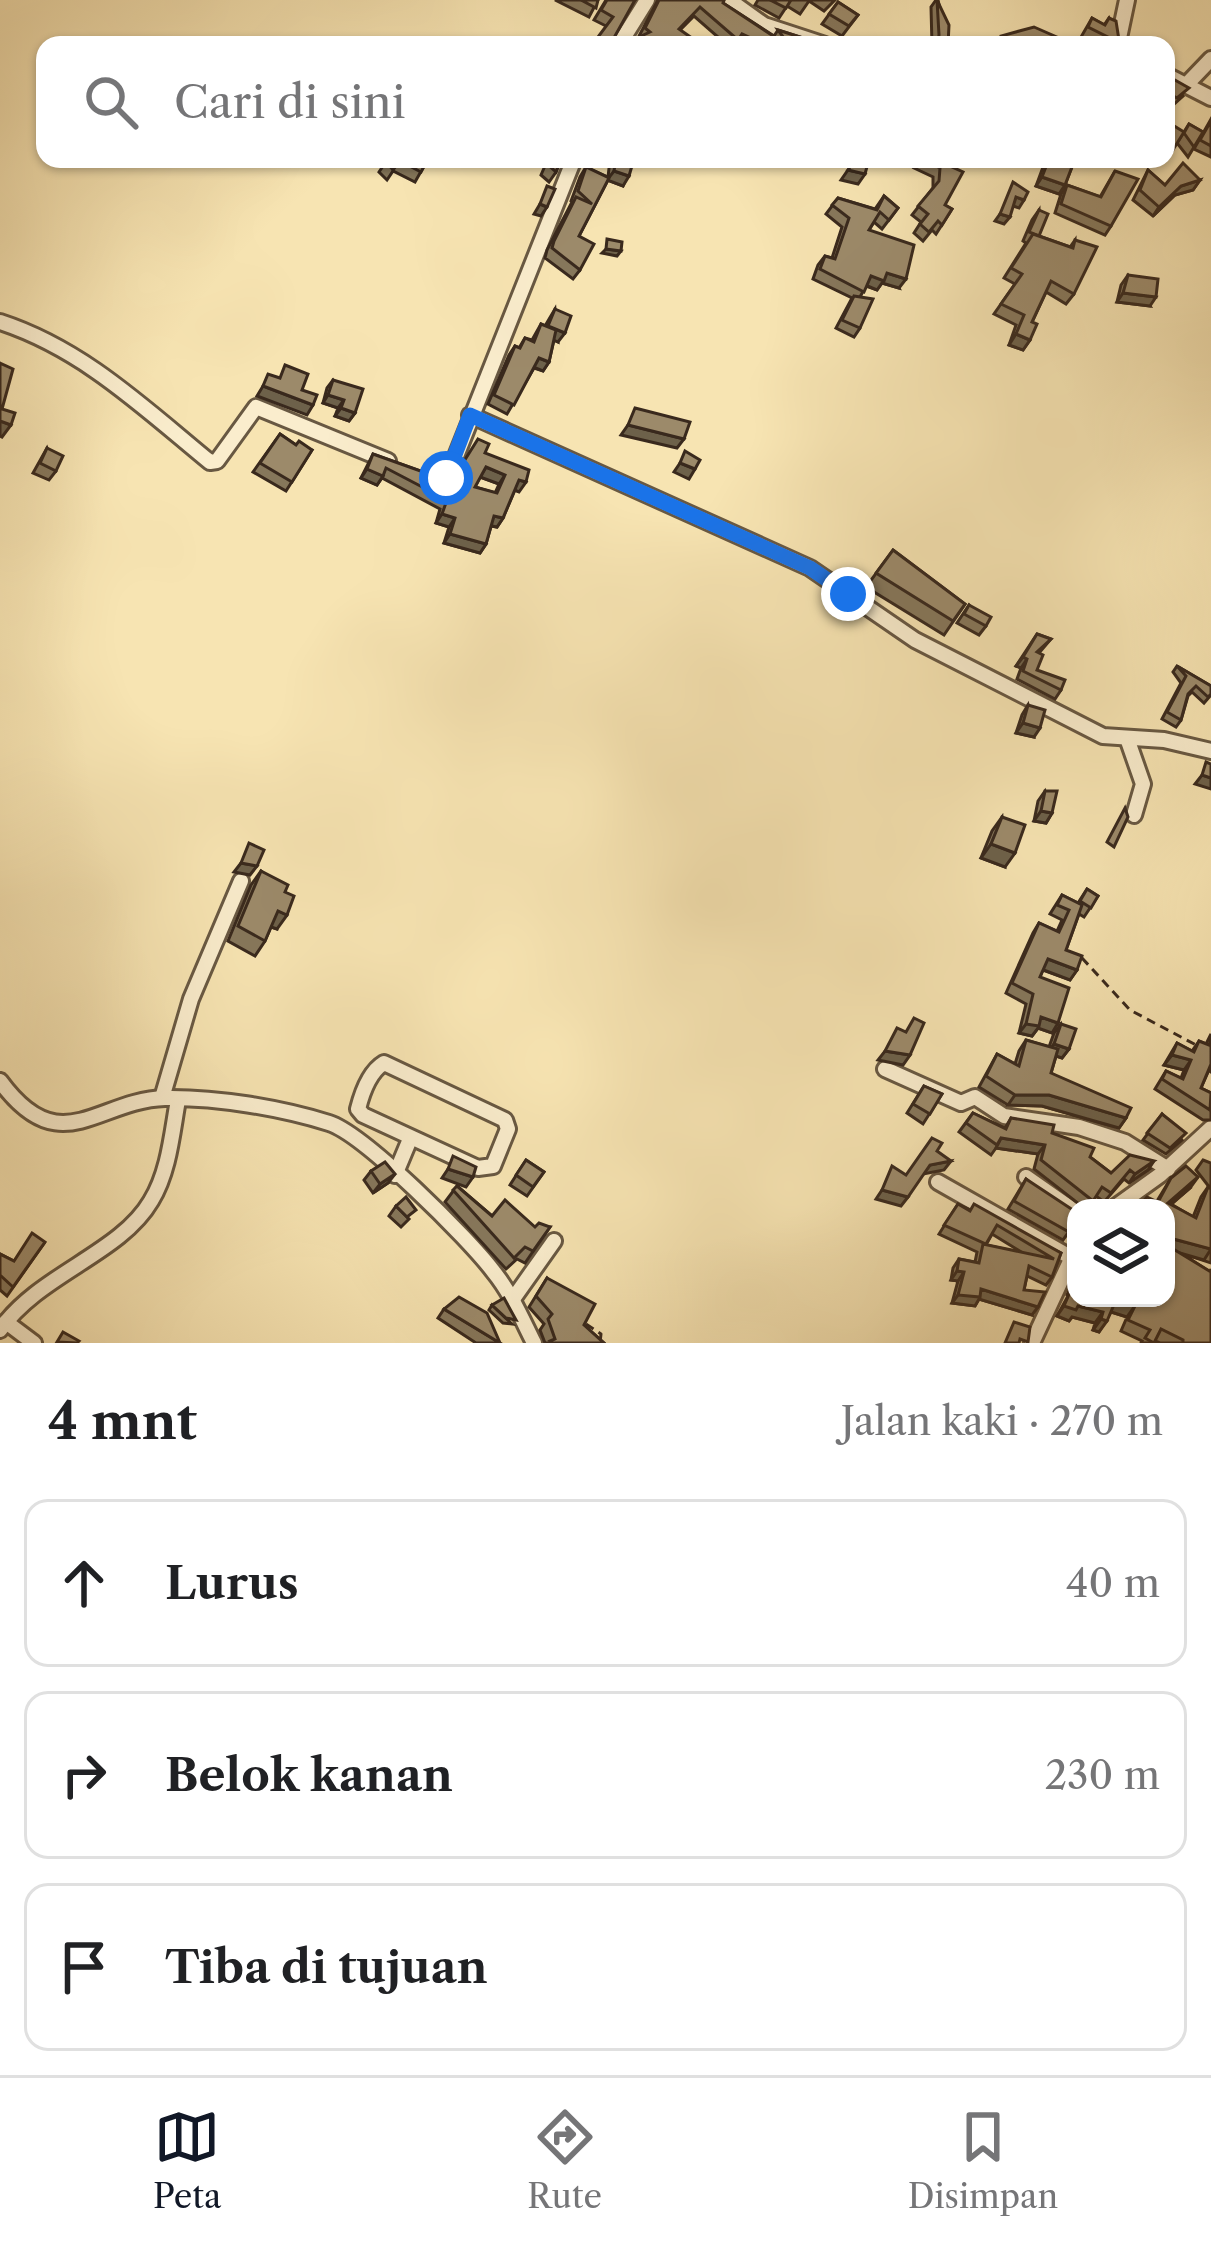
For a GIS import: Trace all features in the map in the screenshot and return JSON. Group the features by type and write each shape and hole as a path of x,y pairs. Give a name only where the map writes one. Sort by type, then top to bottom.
{"street":[{"path":"624,36 646,0"},
{"path":"729,0 764,25 798,36"},
{"path":"1119,36 1127,0"},
{"path":"1187,84 1211,58"},
{"path":"1175,79 1211,98"},
{"path":"421,474 446,478 528,284 537,244 553,218 571,168"},
{"path":"0,322 46,337 95,369 210,462 217,461 256,407 405,468"},
{"path":"470,415 810,568 915,640 1103,736 1164,740 1211,751"},
{"path":"1128,741 1143,784 1134,815"},
{"path":"34,1343 3,1326 24,1300 142,1214 161,1180 170,1099 191,998 241,881"},
{"path":"384,1064 499,1114 508,1129 498,1160 487,1169 410,1139 358,1109 374,1071 384,1064"},
{"path":"885,1069 958,1102 976,1097 1004,1116 1079,1126 1125,1142 1168,1169"},
{"path":"0,1081 32,1114 64,1124 170,1099 331,1123 477,1251 513,1299 534,1343"},
{"path":"1126,1199 1168,1169 1211,1128"},
{"path":"395,1175 410,1139"},
{"path":"1193,1147 1211,1158"},
{"path":"1026,1178 1067,1206"},
{"path":"938,1181 1067,1250"},
{"path":"513,1299 554,1241"},
{"path":"1032,1343 1067,1269"}],"path":[{"path":"1082,958 1130,1010 1204,1048"},
{"path":"586,1324 601,1334 600,1343"}],"building":[{"path":"607,0 635,0 615,36 599,36 613,17 601,10"},
{"path":"659,0 724,0 773,36 733,36 700,7 679,29 689,36 641,36 650,32 645,28"},
{"path":"937,0 949,25 948,36 939,35"},
{"path":"838,2 858,15 849,26 829,14"},
{"path":"1092,18 1105,25 1109,18 1116,21 1118,36 1106,36 1088,27"},
{"path":"1034,27 1054,36 1001,36"},
{"path":"1175,80 1189,88 1175,97"},
{"path":"1211,121 1211,146 1200,140"},
{"path":"1189,124 1203,132 1194,147 1184,133"},
{"path":"1175,126 1184,132 1175,147"},
{"path":"1183,163 1200,180 1181,186 1159,207 1140,190 1148,170 1165,185"},
{"path":"586,168 609,178 579,236 594,244 580,270 552,248 576,197 592,204 578,191"},
{"path":"614,168 631,168 629,176"},
{"path":"940,168 963,172 945,205 952,209 942,225 938,221 929,232 920,224 928,214 918,206 939,181"},
{"path":"1046,168 1072,168 1065,185 1042,177"},
{"path":"1115,171 1138,179 1111,226 1061,204 1067,185 1101,197"},
{"path":"1013,182 1028,192 1024,200 1016,197 1010,217 1000,214"},
{"path":"547,186 555,189 547,207 540,204"},
{"path":"884,196 898,208 889,220 880,212 869,230 914,245 906,279 887,273 884,281 871,276 864,292 820,269 825,256 835,259 849,218 832,205 838,198 877,210"},
{"path":"1039,210 1048,214 1039,236 1029,232"},
{"path":"1033,234 1073,248 1075,240 1097,247 1074,294 1051,281 1032,322 1037,324 1030,340 1016,334 1024,315 1001,304 1022,274 1011,268"},
{"path":"607,239 622,242 621,251 606,249"},
{"path":"1128,275 1158,279 1156,297 1123,293"},
{"path":"854,296 873,299 860,328 842,320"},
{"path":"555,309 571,316 565,333 548,326"},
{"path":"541,324 556,330 549,362 539,358 514,405 494,395 515,346 520,348 525,338 534,342"},
{"path":"0,363 13,369 2,409 15,413 11,425 0,421"},
{"path":"285,365 308,374 302,390 317,395 313,405 263,386 268,374 280,378"},
{"path":"333,380 363,389 355,413 341,408 344,400 328,395"},
{"path":"635,408 690,422 684,439 628,425"},
{"path":"280,434 312,450 292,482 260,463"},
{"path":"478,439 489,444 485,453 529,470 526,482 519,480 503,518 494,516 486,544 450,534 455,518 442,514 447,500 386,468 383,476 367,469 373,454 451,482","holes":["486,467 505,475 497,493 475,487"]},
{"path":"47,448 63,456 56,471 40,463"},
{"path":"685,451 700,460 695,469 680,463"},
{"path":"893,550 965,604 953,621 876,573"},
{"path":"969,605 991,617 986,626 964,614"},
{"path":"1037,634 1051,639 1037,652 1043,655 1037,670 1065,680 1061,690 1023,671 1027,659 1023,657"},
{"path":"1177,666 1211,686 1208,697 1196,686 1188,694 1181,720 1167,712 1186,676"},
{"path":"1028,705 1045,710 1040,728 1023,723"},
{"path":"1206,762 1211,764 1211,778 1202,775"},
{"path":"1045,791 1057,791 1052,813 1041,811"},
{"path":"1125,808 1128,817 1114,847 1107,842"},
{"path":"1002,817 1025,825 1015,853 991,844"},
{"path":"249,843 264,850 257,866 241,863"},
{"path":"261,871 288,885 285,892 294,896 287,915 278,911 265,941 238,926"},
{"path":"1087,889 1098,896 1091,908 1080,901"},
{"path":"1062,895 1082,905 1066,950 1082,956 1077,970 1048,959 1040,977 1069,988 1058,1023 1041,1017 1039,1026 1026,1024 1033,994 1012,983 1039,923 1059,932 1069,910 1057,905"},
{"path":"914,1018 924,1023 910,1055 885,1051 897,1028 906,1032"},
{"path":"1061,1024 1076,1029 1069,1049 1054,1044"},
{"path":"1026,1040 1058,1049 1051,1073 1131,1108 1126,1118 1049,1095 1015,1095 986,1076 997,1054 1019,1066"},
{"path":"1211,1040 1211,1064 1201,1088 1211,1093 1210,1110 1162,1079 1166,1071 1183,1079 1191,1060 1172,1055 1177,1043 1194,1052 1199,1041 1209,1045"},
{"path":"924,1086 942,1094 930,1114 913,1104"},
{"path":"973,1113 1006,1129 1011,1118 1054,1125 1052,1133 1094,1148 1090,1157 1111,1173 1130,1155 1154,1161 1135,1174 1130,1170 1111,1193 1102,1187 1090,1199 1041,1160 1045,1145 1001,1138 997,1145 966,1123"},
{"path":"1162,1114 1186,1133 1170,1148 1147,1133"},
{"path":"932,1138 942,1143 937,1151 951,1161 930,1165 908,1197 882,1190 892,1166 906,1175"},
{"path":"453,1156 476,1167 473,1177 448,1169"},
{"path":"526,1160 544,1172 533,1187 516,1175"},
{"path":"385,1162 395,1174 380,1184 371,1171"},
{"path":"1186,1166 1198,1177 1173,1199 1160,1199 1171,1178"},
{"path":"1026,1179 1067,1206 1067,1231 1014,1201"},
{"path":"457,1186 492,1216 505,1200 535,1227 539,1223 550,1227 533,1251 525,1247 514,1258 453,1190"},
{"path":"1208,1187 1211,1189 1211,1249 1175,1239 1175,1207 1196,1218"},
{"path":"406,1197 416,1210 407,1217 396,1206"},
{"path":"958,1204 970,1211 974,1204 1061,1253 1052,1277 1029,1266 1024,1290 1045,1292 1038,1307 981,1289 980,1297 958,1295 964,1272 957,1271 959,1259 979,1263 983,1244 1054,1259 997,1225 986,1244 944,1225"},
{"path":"32,1233 45,1242 13,1287 0,1275 0,1254 14,1261"},
{"path":"1175,1250 1211,1272 1211,1343 1183,1343 1161,1329 1154,1343 1145,1338 1150,1330 1128,1320 1134,1307 1175,1307"},
{"path":"547,1278 595,1304 584,1325 604,1343 550,1341 555,1339 548,1319 552,1314 536,1296"},
{"path":"459,1297 487,1313 500,1343 444,1309"},
{"path":"504,1298 516,1320 506,1318 492,1305"},
{"path":"1082,1307 1113,1307 1107,1321 1101,1319 1103,1312"},
{"path":"1014,1322 1030,1327 1028,1342 1005,1343"},
{"path":"63,1332 79,1341 57,1342"}],"route":[{"path":"446,478 470,415 692,512 810,568 848,594"}]}
